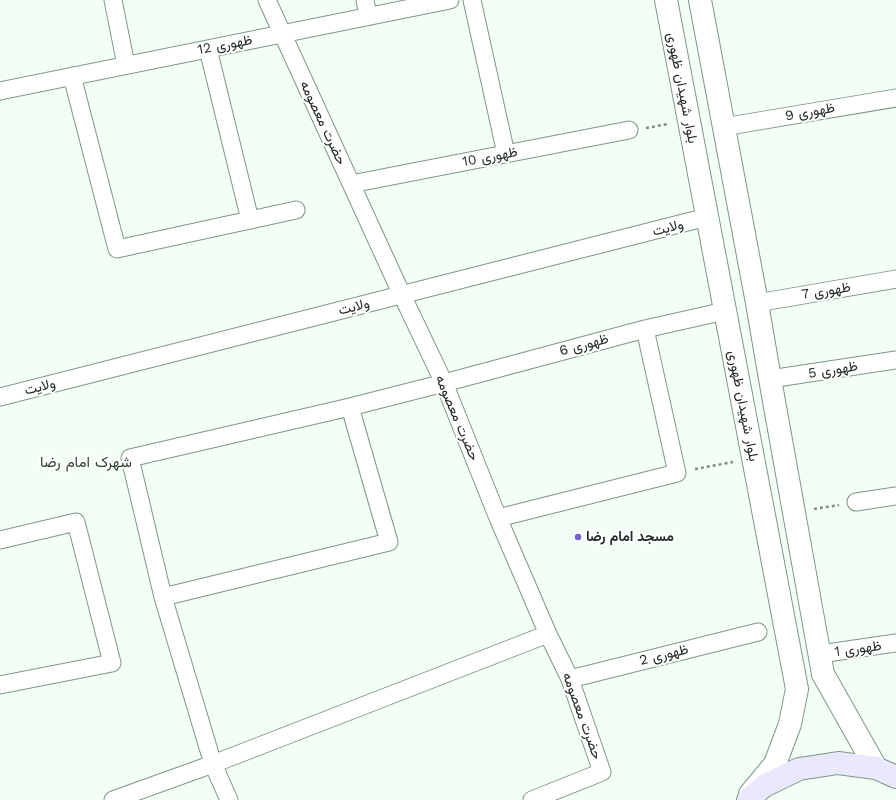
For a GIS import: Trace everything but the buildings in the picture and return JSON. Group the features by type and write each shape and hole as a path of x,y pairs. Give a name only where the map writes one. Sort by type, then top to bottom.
{"main road":[{"path":"748,800 764,786 799,769 838,763 876,768 896,777"}],"street":[{"path":"113,0 126,65"},
{"name":"حضرت معصومه","path":"268,0 282,34 444,383 498,518 548,634 570,679 602,772 532,800"},
{"path":"365,0 368,16"},
{"name":"ظهوری 12","path":"0,91 450,0"},
{"path":"472,0 506,154"},
{"name":"بلوار شهیدان ظهوری","path":"666,0 797,689 790,724 775,764 745,800"},
{"path":"700,0 757,303 822,664 821,681 815,686 808,688 801,685 796,680"},
{"path":"208,49 250,220"},
{"path":"72,76 116,249 296,210"},
{"name":"ظهوری 9","path":"723,127 896,98"},
{"name":"ظهوری 10","path":"351,184 629,130"},
{"name":"ولایت","path":"0,397 707,218"},
{"name":"ظهوری 7","path":"757,303 896,280"},
{"name":"ظهوری 6","path":"163,597 130,458 350,407 645,329 725,311"},
{"path":"498,518 677,472 645,329"},
{"name":"ظهوری 5","path":"770,379 896,360"},
{"path":"230,800 213,764 163,597 389,542 350,407"},
{"path":"856,502 896,496"},
{"path":"0,540 76,522 112,663 0,685"},
{"name":"ظهوری 2","path":"570,679 758,632"},
{"path":"113,800 137,796 213,764 548,634"},
{"name":"ظهوری 1","path":"822,664 896,643"},
{"path":"822,664 876,768"}],"path":[{"path":"629,130 689,121"},
{"path":"677,472 753,458"},
{"path":"794,513 856,502"}],"place":[{"name":"مسجد امام رضا","path":"578,537"}],"district":[{"name":"شهرک امام رضا","path":"86,463"}]}
